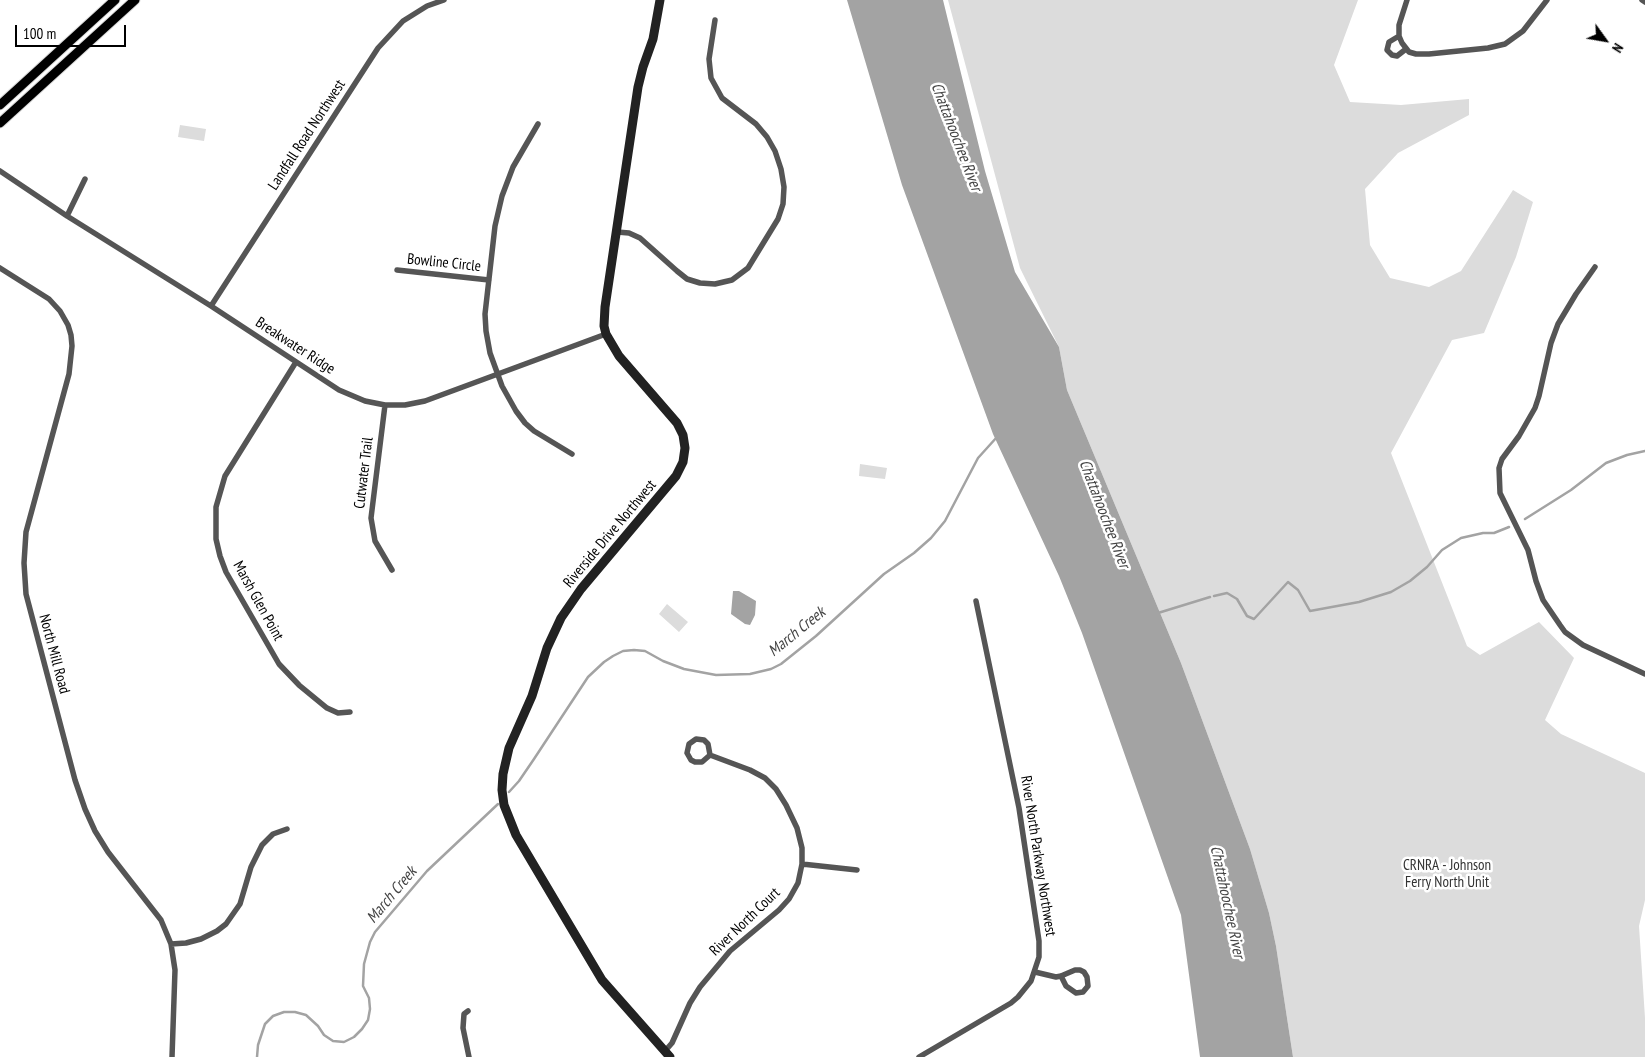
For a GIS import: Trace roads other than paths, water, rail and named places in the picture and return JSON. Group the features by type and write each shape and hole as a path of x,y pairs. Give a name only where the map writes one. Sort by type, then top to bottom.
{"main road":[{"path":"0,105 116,0"},
{"path":"0,123 135,0"}],"street":[{"name":"Landfall Road Northwest","path":"211,306 378,48 403,21 427,6 444,0"},
{"path":"606,334 605,307 638,87 643,66 653,40 660,0"},
{"path":"1407,0 1399,25 1399,36 1406,49 1416,54 1497,46 1514,38 1522,31 1547,0"},
{"path":"617,232 629,233 640,238 676,272 687,278 700,283 714,284 732,280 748,268 778,219 783,204 784,187 775,150 756,124 722,98 711,78 709,59 715,20"},
{"path":"1399,36 1389,42 1387,48 1389,53 1397,56 1406,49"},
{"path":"538,124 513,166 502,196 495,226 485,314 486,331 490,353 508,399 525,423 534,431 572,454"},
{"name":"Breakwater Ridge","path":"0,171 67,216 211,306 346,394 365,401 405,405 425,401 606,334"},
{"path":"67,216 85,179"},
{"path":"1595,267 1558,324 1551,342 1535,408 1519,436 1502,459 1499,468 1500,493 1528,550 1543,600 1560,626 1583,645 1645,674"},
{"name":"North Mill Road","path":"0,268 49,299 60,311 68,326 72,346 69,374 26,532 24,563 26,594 75,780 85,809 95,831 108,852 161,920 171,944 175,970 172,1057"},
{"name":"Bowline Circle","path":"397,270 489,280"},
{"name":"Riverside Drive Northwest","path":"606,334 620,356 678,423 683,435 685,448 683,462 676,476 581,589 561,618 546,649 532,696 509,748 503,774 502,790 504,805 516,835 602,980 667,1054"},
{"name":"Marsh Glen Point","path":"296,362 225,476 216,507 216,540 226,572 279,664 299,685 327,708 338,713 350,712"},
{"name":"Cutwater Trail","path":"385,404 370,518 376,541 392,570"},
{"name":"River North Parkway Northwest","path":"919,1057 1011,1003 1025,989 1035,972 1039,957 1039,941 1020,818 976,601"},
{"name":"River North Court","path":"696,739 704,740 708,744 710,755 702,762 691,760 687,753 689,744 696,739"},
{"name":"River North Court","path":"667,1054 690,1003 700,986 730,951 779,910 789,899 798,882 802,864 802,848 797,828 776,789 765,778 750,770 710,755"},
{"path":"171,944 202,938 217,931 226,924 240,904 251,867 262,845 272,834 287,829"},
{"path":"802,864 857,870"},
{"path":"1035,972 1056,977 1080,970 1087,977 1088,986 1082,992 1076,993 1066,986 1062,976"},
{"path":"468,1011 464,1014 463,1028 469,1057"}],"water":[{"name":"Chattahoochee River","path":"847,0 943,0 985,171 1015,272 1059,347 1067,390 1181,663 1250,849 1269,913 1276,946 1293,1057 1200,1057 1181,915 1082,633 1059,576 993,434 902,185"},
{"path":"733,591 739,591 756,601 755,615 750,625 745,624 731,614"}],"waterway":[{"name":"March Creek","path":"509,792 519,781 588,677 604,662 623,651 645,651 663,661 684,669 716,675 750,674 771,669 781,664 816,636 884,574 914,553 931,538 945,521 978,458 997,437"},
{"path":"1525,519 1571,490 1606,463 1645,451"},
{"path":"1214,596 1227,593 1237,599 1247,616 1254,619 1288,582 1298,590 1310,611 1359,602 1391,592 1410,581 1427,567 1442,550 1461,538 1483,533 1494,533 1509,527"},
{"path":"1158,613 1210,597"},
{"name":"March Creek","path":"257,1057 258,1045 265,1024 273,1016 284,1012 306,1015 318,1026 324,1035 333,1041 344,1042 354,1037 362,1029 368,1020 370,1009 369,998 363,986 364,964 375,932 427,871 498,804"}],"park label":[{"name":"CRNRA - Johnson Ferry North Unit","path":"1447,874"}]}
